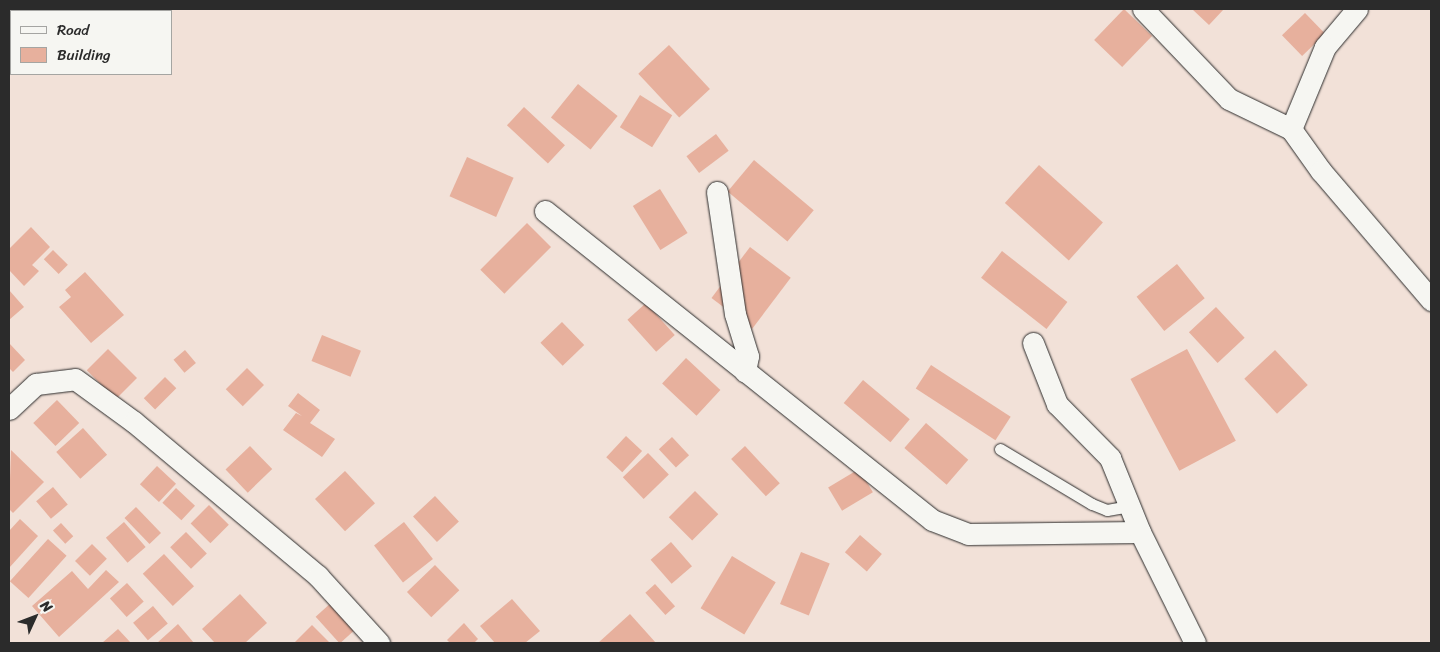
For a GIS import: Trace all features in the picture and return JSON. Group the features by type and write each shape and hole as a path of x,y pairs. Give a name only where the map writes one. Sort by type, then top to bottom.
{"street":[{"path":"1143,9 1230,99 1291,129 1321,171 1431,300"},
{"path":"1291,129 1325,47 1357,9"},
{"path":"717,192 735,314 748,356 745,372"},
{"path":"546,211 932,520 968,534 1140,532"},
{"path":"1033,342 1057,404 1110,458 1140,532 1195,643"},
{"path":"9,409 36,384 75,379 134,422 318,576 379,643"}],"lane":[{"path":"1000,449 1092,504 1107,510 1130,506"}],"building":[{"path":"1124,9 1152,36 1122,67 1094,40"},
{"path":"1192,9 1224,9 1209,25"},
{"path":"1305,13 1325,34 1302,56 1282,35"},
{"path":"669,45 710,89 679,118 638,74"},
{"path":"578,84 618,116 591,150 551,117"},
{"path":"640,95 672,115 652,147 620,127"},
{"path":"524,107 565,145 548,163 507,125"},
{"path":"716,134 729,151 699,173 686,156"},
{"path":"467,157 514,178 496,217 450,196"},
{"path":"754,160 814,210 787,242 728,191"},
{"path":"1039,165 1103,223 1069,260 1005,203"},
{"path":"660,189 688,233 660,250 633,206"},
{"path":"527,223 551,247 504,294 480,270"},
{"path":"31,227 50,247 32,265 39,271 24,286 9,270 9,249"},
{"path":"750,247 791,278 752,329 711,298"},
{"path":"53,250 68,265 59,274 44,259"},
{"path":"1002,251 1067,302 1046,329 981,278"},
{"path":"1177,264 1205,298 1164,331 1137,297"},
{"path":"85,272 124,315 91,343 59,307 71,297 65,290"},
{"path":"9,290 24,307 9,320"},
{"path":"646,303 675,335 656,352 627,320"},
{"path":"1216,307 1245,338 1218,363 1189,332"},
{"path":"562,322 584,345 563,366 540,343"},
{"path":"322,335 361,351 350,377 312,361"},
{"path":"9,343 25,360 13,372 9,368"},
{"path":"108,349 137,378 116,399 87,370"},
{"path":"1187,349 1236,441 1179,471 1130,379"},
{"path":"185,350 196,363 184,373 174,360"},
{"path":"1275,350 1308,385 1277,414 1244,379"},
{"path":"686,358 720,390 697,416 662,384"},
{"path":"931,365 1011,417 995,440 916,388"},
{"path":"247,368 264,385 243,406 226,389"},
{"path":"165,377 176,388 155,410 144,398"},
{"path":"863,380 910,419 890,442 844,403"},
{"path":"298,393 320,410 310,423 335,439 322,457 283,430 296,413 302,416 288,406"},
{"path":"57,400 79,423 55,446 33,423"},
{"path":"926,423 968,460 947,485 904,448"},
{"path":"83,428 107,455 80,479 56,452"},
{"path":"626,436 642,451 622,472 606,457"},
{"path":"672,437 689,455 676,468 659,449"},
{"path":"250,446 272,469 248,493 226,470"},
{"path":"745,446 780,483 766,496 731,459"},
{"path":"11,450 44,482 13,513 9,509"},
{"path":"648,453 669,475 644,499 623,477"},
{"path":"157,466 176,484 159,502 140,484"},
{"path":"859,469 873,492 842,511 828,488"},
{"path":"345,471 375,503 345,531 315,499"},
{"path":"53,487 68,505 51,519 36,501"},
{"path":"176,488 195,506 181,520 162,503"},
{"path":"695,491 718,514 692,540 669,517"},
{"path":"435,496 459,522 437,542 413,516"},
{"path":"209,505 229,525 210,543 191,523"},
{"path":"136,507 161,533 149,544 124,518"},
{"path":"20,519 38,536 9,568 9,531"},
{"path":"124,522 146,547 128,563 106,538"},
{"path":"404,522 433,559 403,582 374,545"},
{"path":"61,523 73,536 65,544 53,531"},
{"path":"186,532 207,554 191,569 170,547"},
{"path":"860,535 882,554 867,571 845,552"},
{"path":"48,539 67,556 28,598 10,581"},
{"path":"671,542 692,566 672,584 651,560"},
{"path":"92,544 107,559 90,576 75,561"},
{"path":"801,552 830,564 809,616 780,604"},
{"path":"164,554 194,586 173,606 143,574"},
{"path":"732,556 776,582 744,635 701,608"},
{"path":"435,565 459,590 431,617 407,592"},
{"path":"106,570 119,582 59,637 32,606 72,571 88,589"},
{"path":"127,583 144,602 127,617 110,598"},
{"path":"655,584 675,606 665,615 645,593"},
{"path":"240,594 267,623 245,643 215,643 202,629"},
{"path":"512,599 540,631 525,643 495,643 480,626"},
{"path":"332,602 356,629 339,643 316,617"},
{"path":"153,606 168,624 148,640 133,623"},
{"path":"630,614 656,643 598,643"},
{"path":"464,623 478,639 474,643 450,643 447,640"},
{"path":"178,624 194,643 157,643"},
{"path":"312,625 330,643 294,643"},
{"path":"118,629 131,643 102,643"}]}
